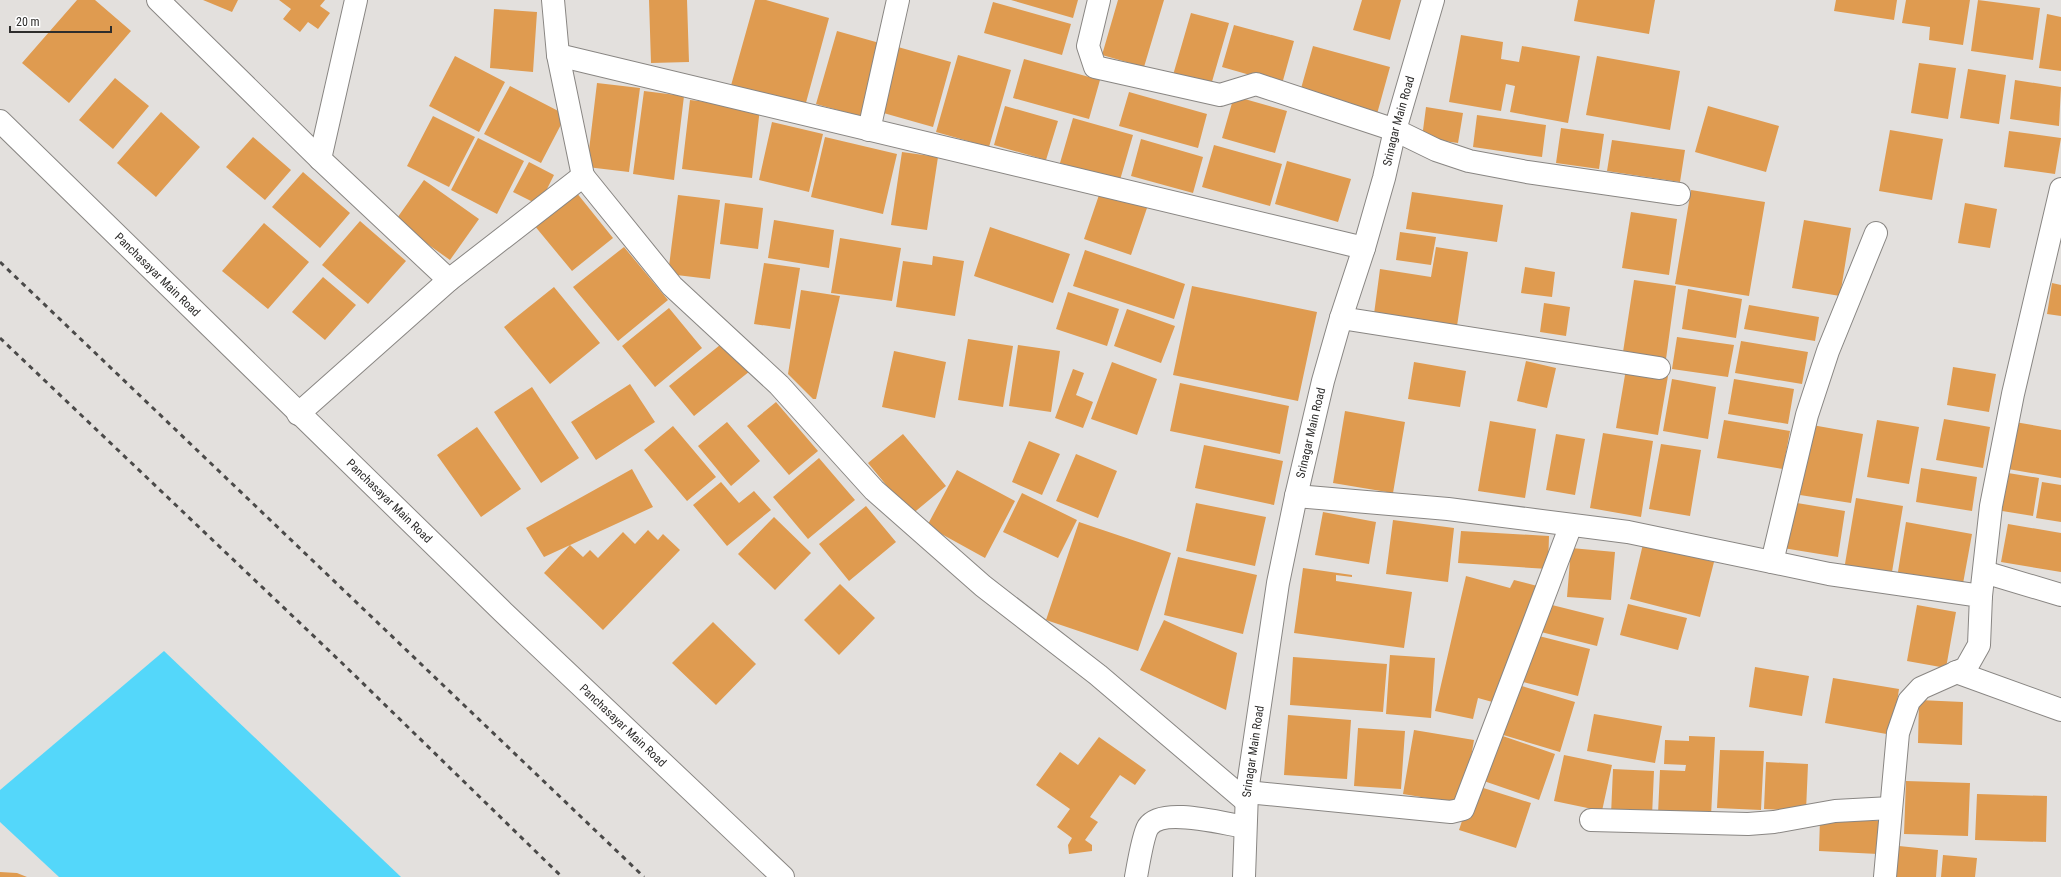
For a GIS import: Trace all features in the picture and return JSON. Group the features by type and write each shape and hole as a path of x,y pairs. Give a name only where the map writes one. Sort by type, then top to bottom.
{"street":[{"path":"158,0 320,159 449,280"},
{"path":"320,159 356,0"},
{"path":"553,0 558,55 583,176 672,286 779,385 874,490 983,586 1098,675 1247,796 1451,812 1463,809 1571,525"},
{"path":"869,130 898,0"},
{"path":"1099,0 1088,46 1095,67 1220,95 1256,84 1394,130 1436,150 1469,161 1527,172 1680,194"},
{"name":"Srinagar Main Road","path":"1244,877 1247,796 1278,584 1296,496 1323,381 1341,318 1364,248 1384,178 1394,130 1433,0"},
{"path":"558,55 1364,248"},
{"name":"Panchasayar Main Road","path":"0,121 298,414 503,612 783,877"},
{"path":"298,414 449,280 583,176"},
{"path":"1885,877 1898,733 1909,701 1921,688 1966,668 1980,645 1981,596 1991,506 2007,424 2061,189"},
{"path":"1772,562 1807,414 1828,351 1876,233"},
{"path":"1341,318 1659,368"},
{"path":"1296,496 1448,509 1628,532 1829,574 1981,596"},
{"path":"1984,572 2061,595"},
{"path":"1956,672 2061,710"},
{"path":"1590,820 1748,824 1774,822 1836,811 1891,808"},
{"path":"1136,877 1148,827 1157,819 1182,817 1245,827"}],"water":[{"path":"164,651 401,877 59,877 0,822 0,790"}],"building":[{"path":"77,0 95,0 131,31 69,103 22,63"},
{"path":"203,0 238,0 232,12"},
{"path":"279,0 325,0 320,6 330,13 318,29 308,22 300,32 283,19 291,9"},
{"path":"649,0 687,0 689,62 651,63"},
{"path":"755,0 766,0 829,18 804,110 730,89"},
{"path":"1011,0 1078,0 1073,18"},
{"path":"1118,0 1164,0 1144,67 1102,55"},
{"path":"1362,0 1401,0 1390,40 1353,30"},
{"path":"1578,0 1655,0 1649,34 1574,21"},
{"path":"1836,0 1897,0 1894,20 1834,11"},
{"path":"1906,0 1970,0 1963,45 1929,40 1930,27 1902,23"},
{"path":"1978,0 2040,8 2033,60 1971,51"},
{"path":"993,2 1071,24 1062,55 984,33"},
{"path":"494,9 537,12 533,72 490,68"},
{"path":"1191,13 1229,23 1209,92 1171,82"},
{"path":"2047,14 2061,17 2061,71 2039,68"},
{"path":"1234,25 1294,41 1282,84 1222,67"},
{"path":"837,31 883,44 863,117 816,104"},
{"path":"1461,35 1503,42 1501,59 1519,62 1522,46 1580,56 1568,123 1510,112 1515,86 1506,84 1501,111 1449,102"},
{"path":"1313,46 1390,67 1377,114 1300,92"},
{"path":"898,47 951,62 933,127 880,112"},
{"path":"958,55 1011,70 989,147 936,132"},
{"path":"455,56 505,82 479,132 429,106"},
{"path":"1597,56 1680,71 1670,130 1586,115"},
{"path":"1024,59 1100,80 1089,119 1013,98"},
{"path":"1919,63 1956,68 1948,119 1911,113"},
{"path":"1968,69 2006,75 1999,124 1960,118"},
{"path":"115,78 149,106 113,149 79,120"},
{"path":"2015,80 2061,87 2059,126 2010,119"},
{"path":"597,83 640,88 629,172 587,167"},
{"path":"510,86 566,115 541,163 484,134"},
{"path":"644,91 684,96 674,180 633,174"},
{"path":"1129,92 1207,114 1198,148 1119,126"},
{"path":"1234,96 1287,111 1275,153 1222,138"},
{"path":"690,100 760,108 752,178 682,169"},
{"path":"1005,106 1058,121 1046,160 994,145"},
{"path":"1708,106 1779,126 1766,172 1695,152"},
{"path":"1426,107 1463,113 1458,143 1422,138"},
{"path":"161,112 200,147 156,197 117,163"},
{"path":"1477,115 1546,125 1542,157 1473,147"},
{"path":"433,116 475,137 449,187 407,166"},
{"path":"1073,118 1133,135 1120,180 1060,163"},
{"path":"772,122 823,134 809,192 759,180"},
{"path":"1561,128 1604,134 1599,169 1556,163"},
{"path":"1890,130 1943,139 1932,200 1879,191"},
{"path":"2009,131 2061,138 2055,174 2004,167"},
{"path":"253,137 291,170 265,200 226,167"},
{"path":"825,137 897,154 883,214 811,197"},
{"path":"478,138 524,161 497,214 451,190"},
{"path":"1141,139 1203,157 1193,193 1131,176"},
{"path":"1612,140 1685,150 1680,182 1607,171"},
{"path":"1214,145 1282,164 1270,206 1202,187"},
{"path":"902,152 938,157 927,230 891,225"},
{"path":"1287,161 1351,179 1338,222 1275,204"},
{"path":"529,162 554,175 539,205 513,192"},
{"path":"303,172 350,213 320,248 272,207"},
{"path":"424,180 479,219 450,260 395,221"},
{"path":"1691,190 1765,202 1749,296 1675,284"},
{"path":"576,192 613,238 572,271 534,225"},
{"path":"1100,192 1147,208 1131,255 1084,239"},
{"path":"1412,192 1503,205 1497,242 1406,229"},
{"path":"678,195 720,200 710,279 668,274"},
{"path":"725,203 763,208 758,249 720,244"},
{"path":"1965,203 1997,209 1990,248 1958,243"},
{"path":"1631,212 1677,219 1669,275 1622,268"},
{"path":"774,220 834,230 829,268 768,258"},
{"path":"1804,220 1851,228 1840,296 1792,288"},
{"path":"360,221 406,261 368,304 322,265"},
{"path":"264,223 309,262 268,309 222,271"},
{"path":"990,227 1070,254 1053,303 974,276"},
{"path":"1400,232 1436,237 1431,265 1396,260"},
{"path":"840,238 901,248 892,301 831,293"},
{"path":"624,247 668,300 618,341 573,287"},
{"path":"1436,247 1468,252 1457,326 1374,314 1380,269 1431,277"},
{"path":"1085,250 1185,284 1174,319 1073,286"},
{"path":"933,256 964,261 955,316 896,307 903,261 932,265"},
{"path":"764,263 800,268 790,329 754,324"},
{"path":"1525,267 1555,272 1552,297 1521,293"},
{"path":"323,277 356,305 325,340 292,312"},
{"path":"1634,280 1676,286 1666,359 1623,352"},
{"path":"2052,283 2061,285 2061,316 2047,314"},
{"path":"1192,286 1317,312 1298,401 1173,375"},
{"path":"554,287 600,343 550,384 504,327"},
{"path":"1688,289 1742,299 1736,338 1682,329"},
{"path":"801,290 840,296 816,399 813,399 788,374"},
{"path":"1068,292 1119,309 1107,346 1056,329"},
{"path":"1544,303 1570,307 1566,336 1540,332"},
{"path":"1749,305 1819,317 1815,341 1744,329"},
{"path":"669,308 702,348 655,387 622,346"},
{"path":"1127,309 1175,326 1161,363 1114,346"},
{"path":"1677,337 1734,345 1728,377 1672,369"},
{"path":"968,339 1013,346 1003,407 958,400"},
{"path":"725,341 750,371 694,416 669,386"},
{"path":"1741,341 1808,352 1802,384 1735,373"},
{"path":"1018,345 1060,351 1051,412 1009,406"},
{"path":"894,351 946,362 935,418 882,407"},
{"path":"1526,361 1556,368 1547,408 1517,401"},
{"path":"1112,362 1157,379 1137,435 1091,419"},
{"path":"1414,362 1466,371 1460,407 1408,399"},
{"path":"1953,367 1996,374 1989,412 1947,405"},
{"path":"1073,369 1084,373 1076,395 1093,402 1083,428 1055,418"},
{"path":"1626,369 1668,376 1658,435 1616,428"},
{"path":"1672,379 1716,387 1708,439 1663,431"},
{"path":"1734,379 1794,389 1788,424 1728,414"},
{"path":"1180,383 1289,406 1280,454 1170,431"},
{"path":"630,384 655,422 596,460 571,422"},
{"path":"532,387 579,458 541,483 494,412"},
{"path":"776,402 818,451 789,475 747,426"},
{"path":"1345,411 1405,422 1393,493 1333,483"},
{"path":"1944,419 1990,427 1983,468 1936,460"},
{"path":"1724,420 1790,431 1783,469 1717,458"},
{"path":"1877,420 1919,427 1909,484 1867,477"},
{"path":"1490,421 1536,429 1525,498 1478,491"},
{"path":"727,422 760,461 731,486 698,446"},
{"path":"2015,422 2061,430 2061,478 2008,469"},
{"path":"1812,425 1863,434 1851,503 1800,495"},
{"path":"673,426 716,477 687,501 644,450"},
{"path":"477,427 521,489 481,517 437,455"},
{"path":"1603,433 1653,441 1641,517 1590,508"},
{"path":"903,434 946,486 911,515 868,463"},
{"path":"1556,434 1585,439 1575,495 1546,490"},
{"path":"1029,441 1060,454 1042,495 1012,482"},
{"path":"1661,444 1701,450 1690,516 1649,509"},
{"path":"1204,445 1283,461 1274,505 1195,488"},
{"path":"1076,454 1117,471 1098,518 1056,501"},
{"path":"819,458 855,500 808,539 773,497"},
{"path":"1921,468 1977,477 1972,511 1916,502"},
{"path":"632,469 653,507 544,557 526,528"},
{"path":"957,470 1015,501 985,558 927,526"},
{"path":"2002,472 2039,478 2033,516 1996,510"},
{"path":"721,482 739,503 754,491 771,510 727,546 693,505"},
{"path":"2042,482 2061,485 2061,522 2036,518"},
{"path":"1022,493 1077,520 1058,558 1003,532"},
{"path":"1856,498 1903,506 1891,578 1844,570"},
{"path":"1791,502 1845,511 1838,557 1783,548"},
{"path":"1196,503 1266,517 1255,566 1186,551"},
{"path":"866,506 896,542 849,581 819,544"},
{"path":"1323,512 1376,522 1369,564 1315,555"},
{"path":"774,517 811,553 775,590 738,554"},
{"path":"1393,520 1454,528 1448,582 1386,574"},
{"path":"1079,522 1171,553 1138,651 1046,620"},
{"path":"1906,522 1972,534 1962,589 1897,578"},
{"path":"2008,524 2061,533 2061,572 2001,562"},
{"path":"648,530 658,540 663,534 680,550 603,630 544,573 570,545 583,557 590,550 598,558 623,532 635,544"},
{"path":"1461,531 1549,536 1548,569 1458,563"},
{"path":"1643,544 1714,562 1700,617 1630,599"},
{"path":"1571,548 1615,552 1611,600 1567,597"},
{"path":"1178,557 1257,575 1243,634 1164,615"},
{"path":"1303,568 1352,575 1352,577 1336,575 1336,581 1412,592 1404,648 1294,633"},
{"path":"1466,576 1510,588 1514,580 1541,587 1496,703 1478,698 1473,719 1435,711"},
{"path":"840,584 875,618 839,655 804,620"},
{"path":"1548,604 1604,618 1597,646 1541,632"},
{"path":"1628,604 1687,618 1678,650 1620,635"},
{"path":"1917,605 1956,612 1946,668 1907,661"},
{"path":"1164,620 1237,653 1226,710 1140,670"},
{"path":"713,622 756,664 716,705 672,663"},
{"path":"1535,635 1590,649 1578,696 1523,682"},
{"path":"1390,655 1435,658 1431,718 1386,714"},
{"path":"1293,657 1387,664 1383,712 1290,705"},
{"path":"1755,667 1809,676 1802,716 1749,707"},
{"path":"1833,678 1899,689 1892,735 1825,723"},
{"path":"1515,684 1575,702 1560,752 1500,734"},
{"path":"1919,700 1963,702 1962,745 1918,743"},
{"path":"1594,714 1662,726 1655,763 1587,751"},
{"path":"1288,715 1351,720 1347,779 1284,775"},
{"path":"1358,728 1405,731 1401,789 1354,786"},
{"path":"1414,730 1474,740 1463,804 1403,794"},
{"path":"1494,733 1555,754 1539,800 1478,779"},
{"path":"1689,736 1715,737 1711,816 1658,814 1660,770 1685,771 1686,765 1664,764 1665,740 1689,741"},
{"path":"1099,737 1146,770 1135,785 1120,775 1090,817 1098,822 1085,840 1092,845 1092,851 1069,854 1068,845 1072,838 1057,827 1070,809 1036,785 1060,752 1078,765"},
{"path":"1720,750 1764,751 1761,810 1717,808"},
{"path":"1564,755 1612,765 1602,811 1554,801"},
{"path":"1766,762 1808,764 1806,811 1764,809"},
{"path":"1613,769 1654,771 1652,816 1611,815"},
{"path":"1906,781 1970,783 1968,836 1904,834"},
{"path":"1474,785 1531,803 1516,848 1459,830"},
{"path":"1977,794 2047,796 2046,842 1975,840"},
{"path":"1820,818 1880,821 1878,854 1819,851"},
{"path":"1899,846 1938,850 1936,877 1896,877"},
{"path":"1943,855 1977,858 1975,877 1941,877"},
{"path":"0,872 17,873 27,877 0,877"}],"railway":[{"path":"0,262 644,877"},
{"path":"0,338 342,663 562,877"}]}
